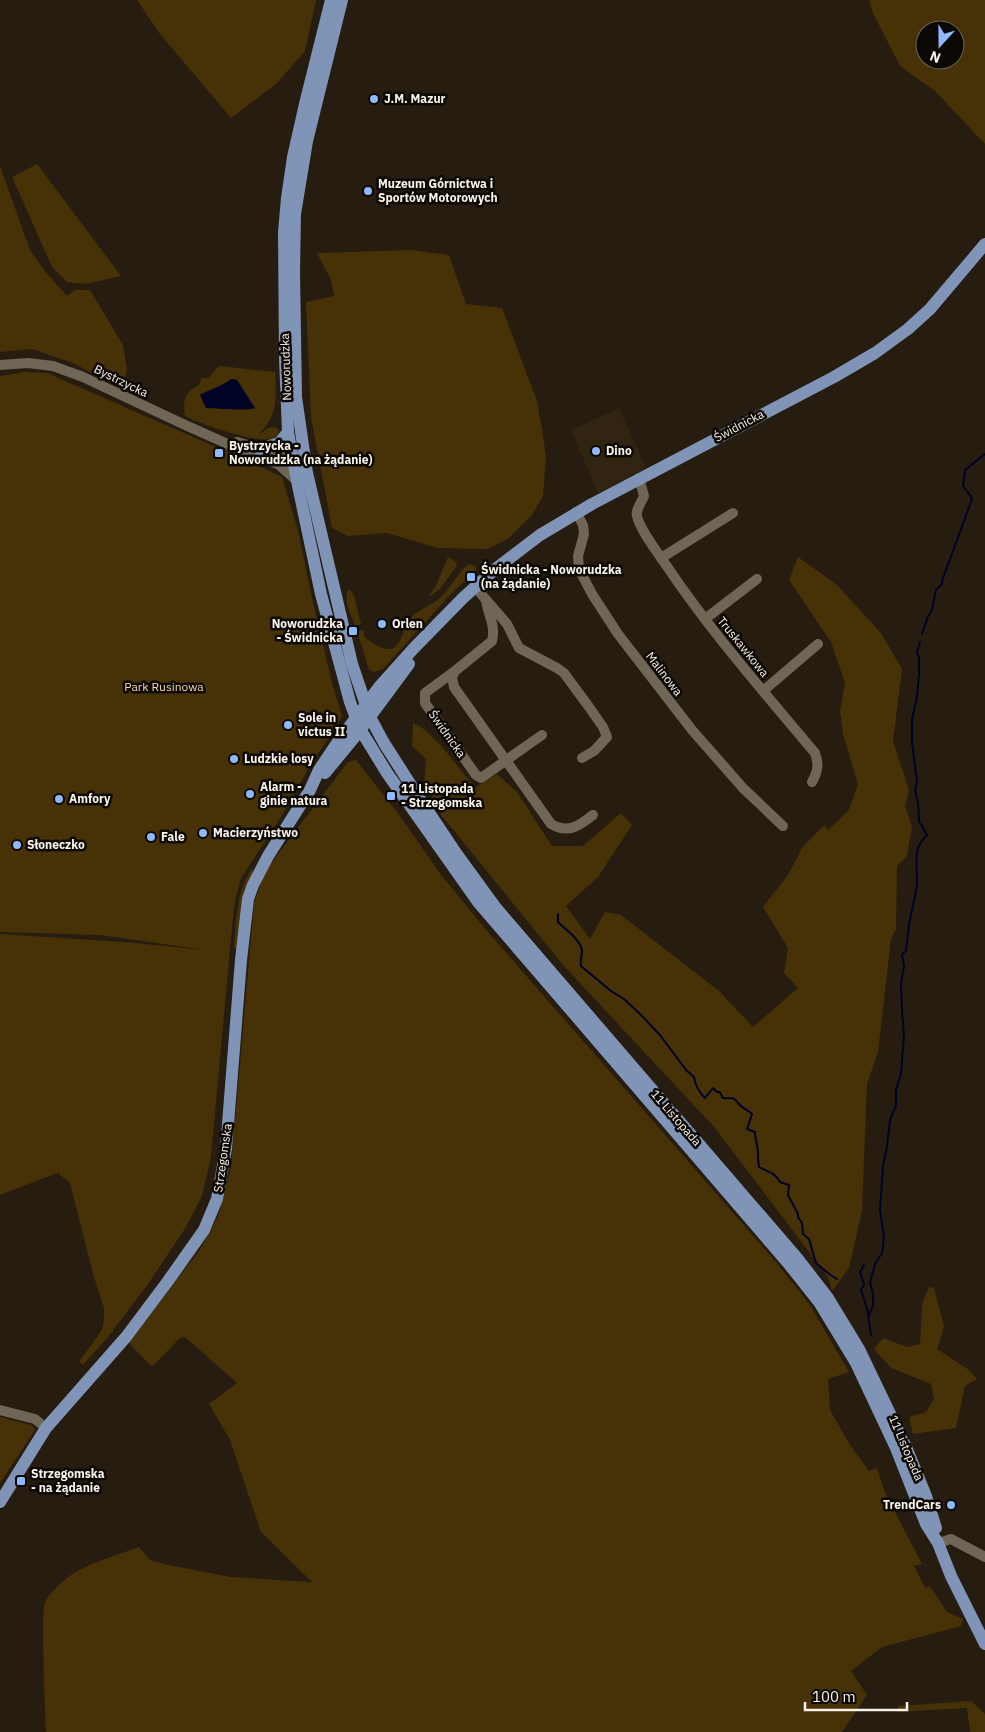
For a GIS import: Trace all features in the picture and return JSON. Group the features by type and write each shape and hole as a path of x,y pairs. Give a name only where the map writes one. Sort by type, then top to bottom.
{"main road":[{"name":"Noworudzka","path":"331,0 293,157 287,198 284,256 288,432 356,677 368,712"},
{"name":"Noworudzka","path":"342,0 307,142 295,214 296,397 303,448 302,477 333,640 346,691 358,724"},
{"name":"Świdnicka","path":"368,712 383,683 475,586 494,570 535,539 576,512 875,353 908,329 930,309 985,244"},
{"path":"260,449 279,443 288,432"},
{"name":"Świdnicka","path":"358,724 438,624"},
{"path":"356,677 369,682 383,683"},
{"name":"11 Listopada","path":"368,712 384,743 421,801 496,908 797,1258 828,1298 859,1349 906,1447 935,1522 938,1543"},
{"name":"Strzegomska","path":"0,1502 46,1428 126,1337 204,1230 217,1199 226,1149 236,1011 248,899 253,884 268,856 310,790 348,745 358,724"},
{"name":"Strzegomska","path":"310,790 319,770 358,724"},
{"name":"11 Listopada","path":"358,724 409,806 483,908 788,1263 819,1302 856,1363 896,1448 926,1524 938,1543 951,1576 985,1644"},
{"path":"348,745 371,747"}],"street":[{"name":"Bystrzycka","path":"0,365 28,363 53,366 84,377 250,454 278,464 302,477"},
{"name":"Bystrzycka","path":"226,442 234,442 294,459"},
{"path":"278,464 294,459 303,448"},
{"name":"Truskawkowa","path":"639,478 644,496 637,510 637,516 661,558 705,619 815,753 818,762 817,772 812,782"},
{"name":"Malinowa","path":"576,512 584,534 578,556 580,569 592,594 618,634 692,730 743,788 782,826"},
{"path":"661,558 733,513"},
{"name":"Truskawkowa","path":"705,619 757,579"},
{"name":"Świdnicka","path":"475,586 507,624 520,648 564,673 603,727 608,737 594,751 582,758"},
{"name":"Świdnicka","path":"486,600 493,623 492,641 425,693 425,702 476,775 481,778 542,735"},
{"name":"Truskawkowa","path":"763,691 818,644"},
{"path":"455,671 452,677 454,687 551,824 557,827 572,829 593,815"},
{"path":"0,1410 34,1419 46,1428"},
{"path":"938,1543 951,1539 985,1557"}],"shaded area":[{"path":"619,408 646,468 598,493 571,430"}],"green space":[{"path":"137,0 316,0 305,51 276,84 231,118 160,34"},
{"path":"869,0 985,0 985,144 935,91 900,66 872,11"},
{"path":"37,164 121,276 85,284 67,282 52,267 12,177"},
{"path":"0,166 30,250 44,270 67,296 75,290 90,290 123,345 127,370 122,388 73,363 32,349 0,352"},
{"path":"411,250 449,255 466,304 502,308 537,401 546,457 543,496 532,515 509,538 488,549 437,548 387,533 348,536 332,528 311,417 306,302 334,296 331,280 317,253"},
{"path":"220,366 275,372 275,406 270,420 258,435 268,428 275,427 279,430 275,437 258,439 245,437 203,424 185,416 184,402 189,391 198,386 202,378 209,378","holes":["231,379 237,380 255,409 206,408 200,394 220,386"]},
{"name":"Park Rusinowa","path":"24,372 47,373 225,451 224,448 246,456 244,458 240,457 282,477 298,530 332,683 342,716 311,764 281,817 241,878 235,901 232,927 211,1157 202,1196 186,1227 146,1287 107,1338 83,1365 79,1362 102,1330 104,1308 93,1274 70,1183 59,1174 60,1172 0,1195 0,934 124,942 206,950 100,935 0,932 0,376"},
{"path":"448,557 455,561 457,566 439,590 430,596 429,595 435,588"},
{"path":"798,557 836,584 881,633 902,669 893,741 909,790 905,806 912,826 907,856 897,866 896,929 891,939 878,1052 867,1084 862,1211 849,1268 832,1291 828,1277 715,1128 564,966 442,816 424,783 426,759 412,746 413,723 421,727 437,742 475,788 497,774 517,792 552,846 583,846 621,813 632,825 598,877 566,906 590,939 605,912 621,915 719,991 753,1027 798,988 784,973 788,948 763,907 788,875 802,848 824,825 828,830 849,810 858,784 843,734 840,711 845,683 831,642 789,580"},
{"path":"470,564 476,567 476,570 449,596 383,669 374,672 369,670 357,631 363,630 365,638 382,648 392,649 400,641 409,619 440,598 460,573"},
{"path":"348,589 354,595 361,624 355,626 346,599"},
{"path":"356,760 400,816 442,876 488,932 776,1262 810,1305 849,1372 828,1379 830,1410 848,1442 869,1471 877,1468 885,1493 922,1564 914,1566 925,1588 930,1586 947,1612 963,1619 961,1626 882,1647 851,1671 867,1695 842,1732 46,1732 43,1642 45,1602 53,1590 74,1573 99,1561 139,1547 150,1560 168,1565 231,1577 312,1582 261,1532 230,1440 209,1404 237,1383 185,1337 180,1338 152,1367 130,1344 130,1341 199,1251 218,1217 231,1167 254,903 265,871 348,762"},
{"path":"252,869 254,873 237,948 234,949 236,918 240,897"},
{"path":"929,1287 934,1288 944,1327 937,1349 969,1370 977,1379 965,1386 956,1428 913,1434 909,1417 926,1412 934,1399 931,1384 891,1368 874,1349 883,1338 907,1347 920,1344 922,1304"},
{"path":"0,1417 31,1425 35,1430 0,1483"},
{"path":"971,1701 985,1714 985,1732 970,1732 967,1708 897,1712 898,1706"}],"water":[{"path":"231,379 237,380 255,408 206,408 200,395"}],"waterway":[{"path":"922,634 932,610 936,590 942,584 971,502 972,498 963,486 965,470 985,454"},
{"path":"869,1316 873,1305 873,1293 870,1283 875,1264 882,1253 884,1237 880,1210 883,1166 890,1120 896,1105 896,1089 901,1074 904,1036 901,983 904,966 902,954 906,951 917,883 917,852 927,835 919,821 912,742 912,719 917,697 919,674 917,652 920,642"},
{"path":"558,914 558,922 575,938 582,950 581,966 611,991 624,999 660,1035 686,1070 694,1077 695,1083 705,1098 713,1088 720,1092 723,1098 735,1099 752,1114 747,1129 755,1132 759,1167 773,1174 780,1182 789,1185 788,1195 802,1223 803,1234 809,1239 816,1263 837,1279"},
{"path":"864,1265 860,1272 864,1284 861,1290 867,1308 871,1335"}],"place":[{"name":"J.M. Mazur","path":"374,99"},
{"name":"Muzeum Górnictwa i Sportów Motorowych","path":"368,191"},
{"name":"Dino","path":"596,451"},
{"name":"Bystrzycka - Noworudzka (na żądanie)","path":"219,453"},
{"name":"Świdnicka - Noworudzka (na żądanie)","path":"471,577"},
{"name":"Orlen","path":"382,624"},
{"name":"Noworudzka - Świdnicka","path":"353,631"},
{"name":"Sole in victus II","path":"288,725"},
{"name":"Ludzkie losy","path":"234,759"},
{"name":"Alarm - ginie natura","path":"250,794"},
{"name":"11 Listopada - Strzegomska","path":"391,796"},
{"name":"Amfory","path":"59,799"},
{"name":"Macierzyństwo","path":"203,833"},
{"name":"Fale","path":"151,837"},
{"name":"Słoneczko","path":"17,845"},
{"name":"Strzegomska - na żądanie","path":"21,1481"},
{"name":"TrendCars","path":"951,1505"}]}
